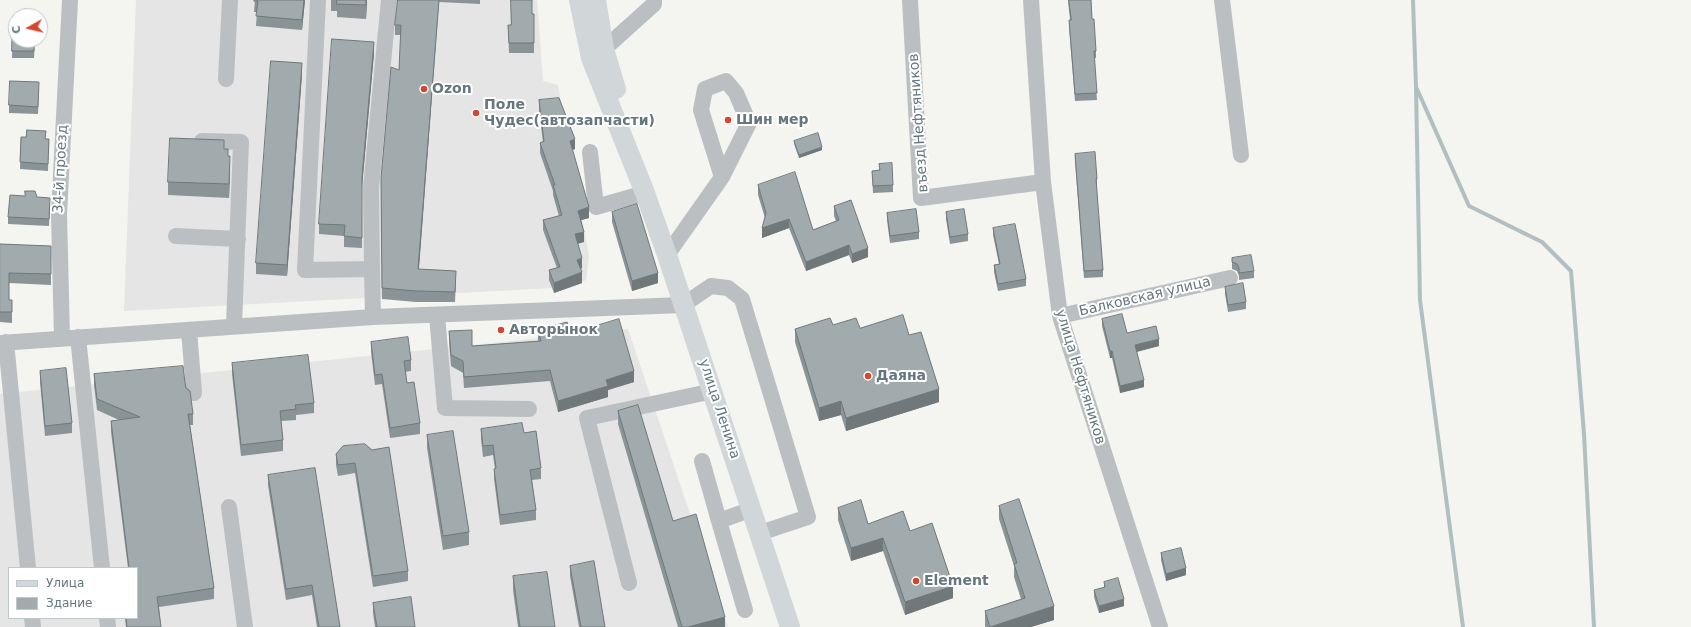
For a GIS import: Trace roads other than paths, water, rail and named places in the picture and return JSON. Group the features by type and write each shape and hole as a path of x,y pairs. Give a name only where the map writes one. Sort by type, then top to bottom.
{"main road":[{"name":"улица Ленина","path":"579,0 591,58 645,193 667,255 790,627"},
{"name":"улица Ленина","path":"596,0 604,48 645,193"}],"street":[{"name":"34-й проезд","path":"62,338 59,214 70,0"},
{"path":"226,78 230,0"},
{"path":"318,0 305,270 372,269"},
{"path":"373,317 371,188 389,0"},
{"path":"604,48 654,4 654,0"},
{"name":"въезд Нефтяников","path":"910,0 921,198 1043,182"},
{"name":"улица Нефтяников","path":"1031,0 1043,182 1060,316 1160,627"},
{"path":"1222,0 1241,154"},
{"path":"667,255 722,177 748,123 736,93 726,81 705,89 701,110 722,177"},
{"path":"189,140 241,142 234,326"},
{"path":"590,152 596,207 645,193"},
{"path":"176,236 238,239"},
{"name":"Балковская улица","path":"1060,316 1230,278"},
{"path":"28,567 3,343 373,317 683,305 711,286 728,288 742,299 808,517 760,534"},
{"path":"436,315 445,408 530,409"},
{"path":"189,330 194,393"},
{"path":"78,337 102,567"},
{"path":"629,583 587,418 713,391"},
{"path":"702,461 745,610"},
{"path":"229,507 245,627"},
{"path":"719,521 752,509"}],"waterway":[{"path":"1413,0 1420,300 1463,627"},
{"path":"1417,89 1469,206 1542,242 1571,271 1584,434 1594,627"}],"place":[{"name":"Ozon","path":"424,89"},
{"name":"Поле Чудес(автозапчасти)","path":"476,113"},
{"name":"Шин мер","path":"728,120"},
{"name":"Авторынок","path":"501,330"},
{"name":"Даяна","path":"868,376"},
{"name":"Element","path":"916,581"}]}
